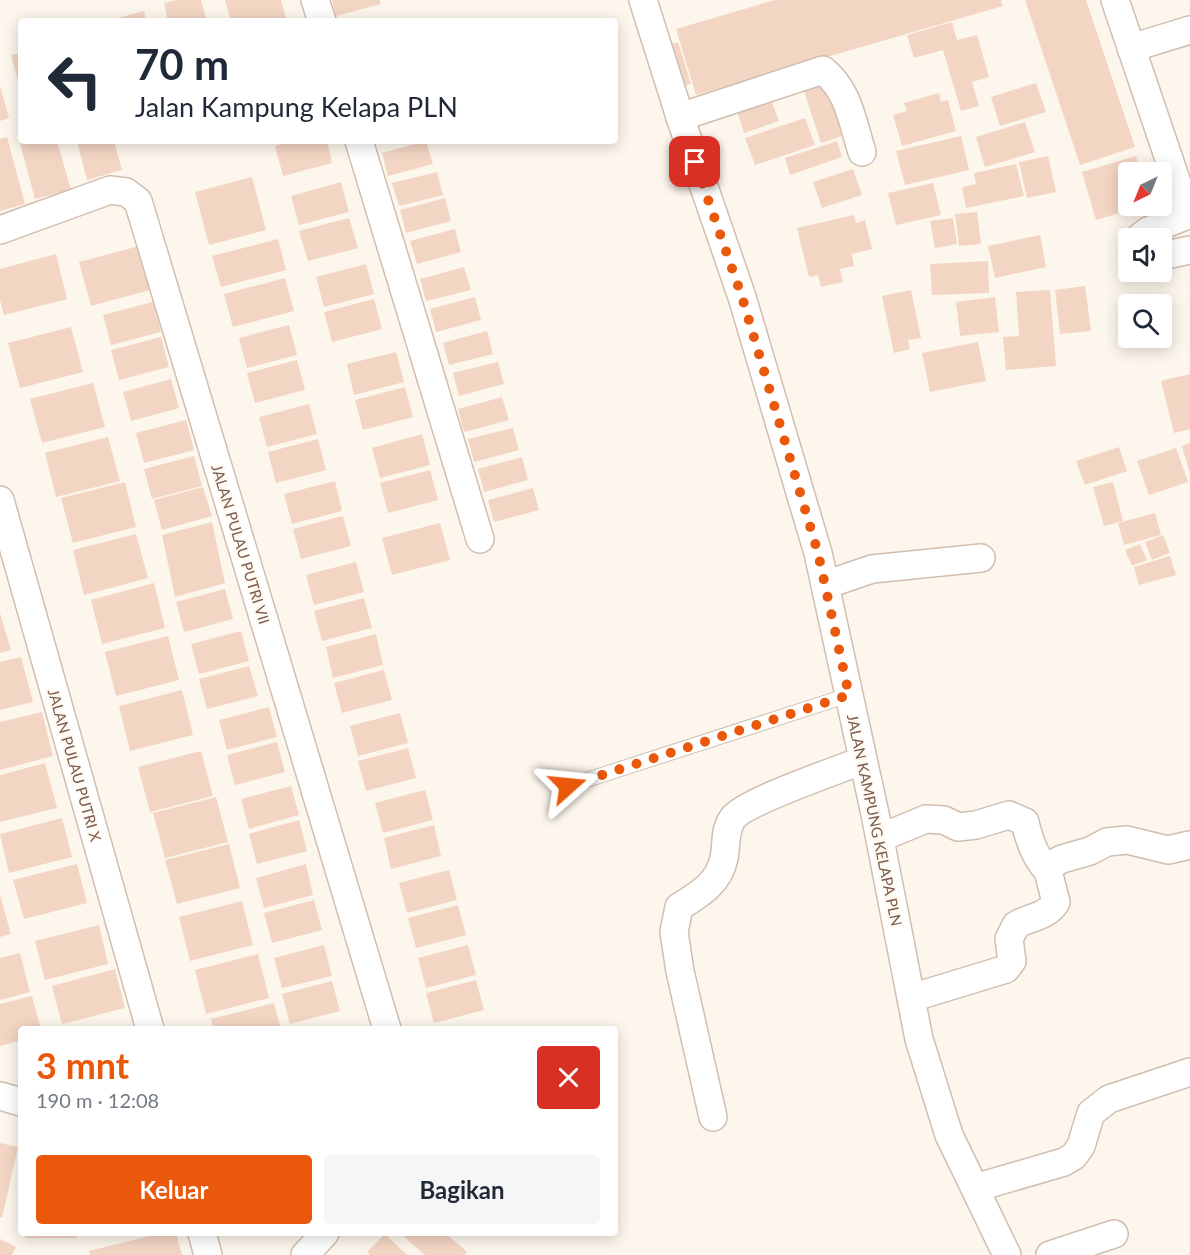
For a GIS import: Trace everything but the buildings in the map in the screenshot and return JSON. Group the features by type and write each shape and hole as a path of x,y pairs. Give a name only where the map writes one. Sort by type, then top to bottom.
{"street":[{"path":"315,0 321,18"},
{"path":"1115,0 1189,214 1155,228"},
{"name":"JALAN KAMPUNG KELAPA PLN","path":"650,2 680,117 742,297 818,553 880,838 919,1040 949,1135 1007,1255"},
{"path":"1131,48 1190,30"},
{"path":"680,117 823,70 843,92 862,152"},
{"path":"359,144 480,539"},
{"name":"JALAN PULAU PUTRI VII","path":"0,230 110,190 126,192 138,201 386,1026"},
{"path":"1172,254 1190,250"},
{"name":"JALAN PULAU PUTRI X","path":"0,500 149,1026"},
{"path":"825,585 872,569 981,558"},
{"path":"713,1118 678,961 674,932 680,907 703,892 718,876 724,857 725,837 734,817 755,803 863,760"},
{"path":"880,838 926,819 944,820 958,827 976,825 1009,815 1025,822 1029,840 1048,871 1056,902 1052,909 1043,914 1016,924 1009,939 1012,961 1006,969 911,998"},
{"path":"1048,871 1052,864 1062,859 1090,851 1107,842 1127,840 1168,850 1190,845"},
{"path":"975,1188 1064,1162 1074,1156 1081,1146 1091,1113 1109,1098 1190,1072"},
{"path":"0,1096 18,1101"},
{"path":"1050,1255 1114,1234"},
{"path":"203,1236 208,1255"},
{"path":"305,1255 322,1236"}],"lane":[{"path":"568,786 849,695"}],"route":[{"path":"568,786 849,695 818,553 742,297 695,162"}]}
